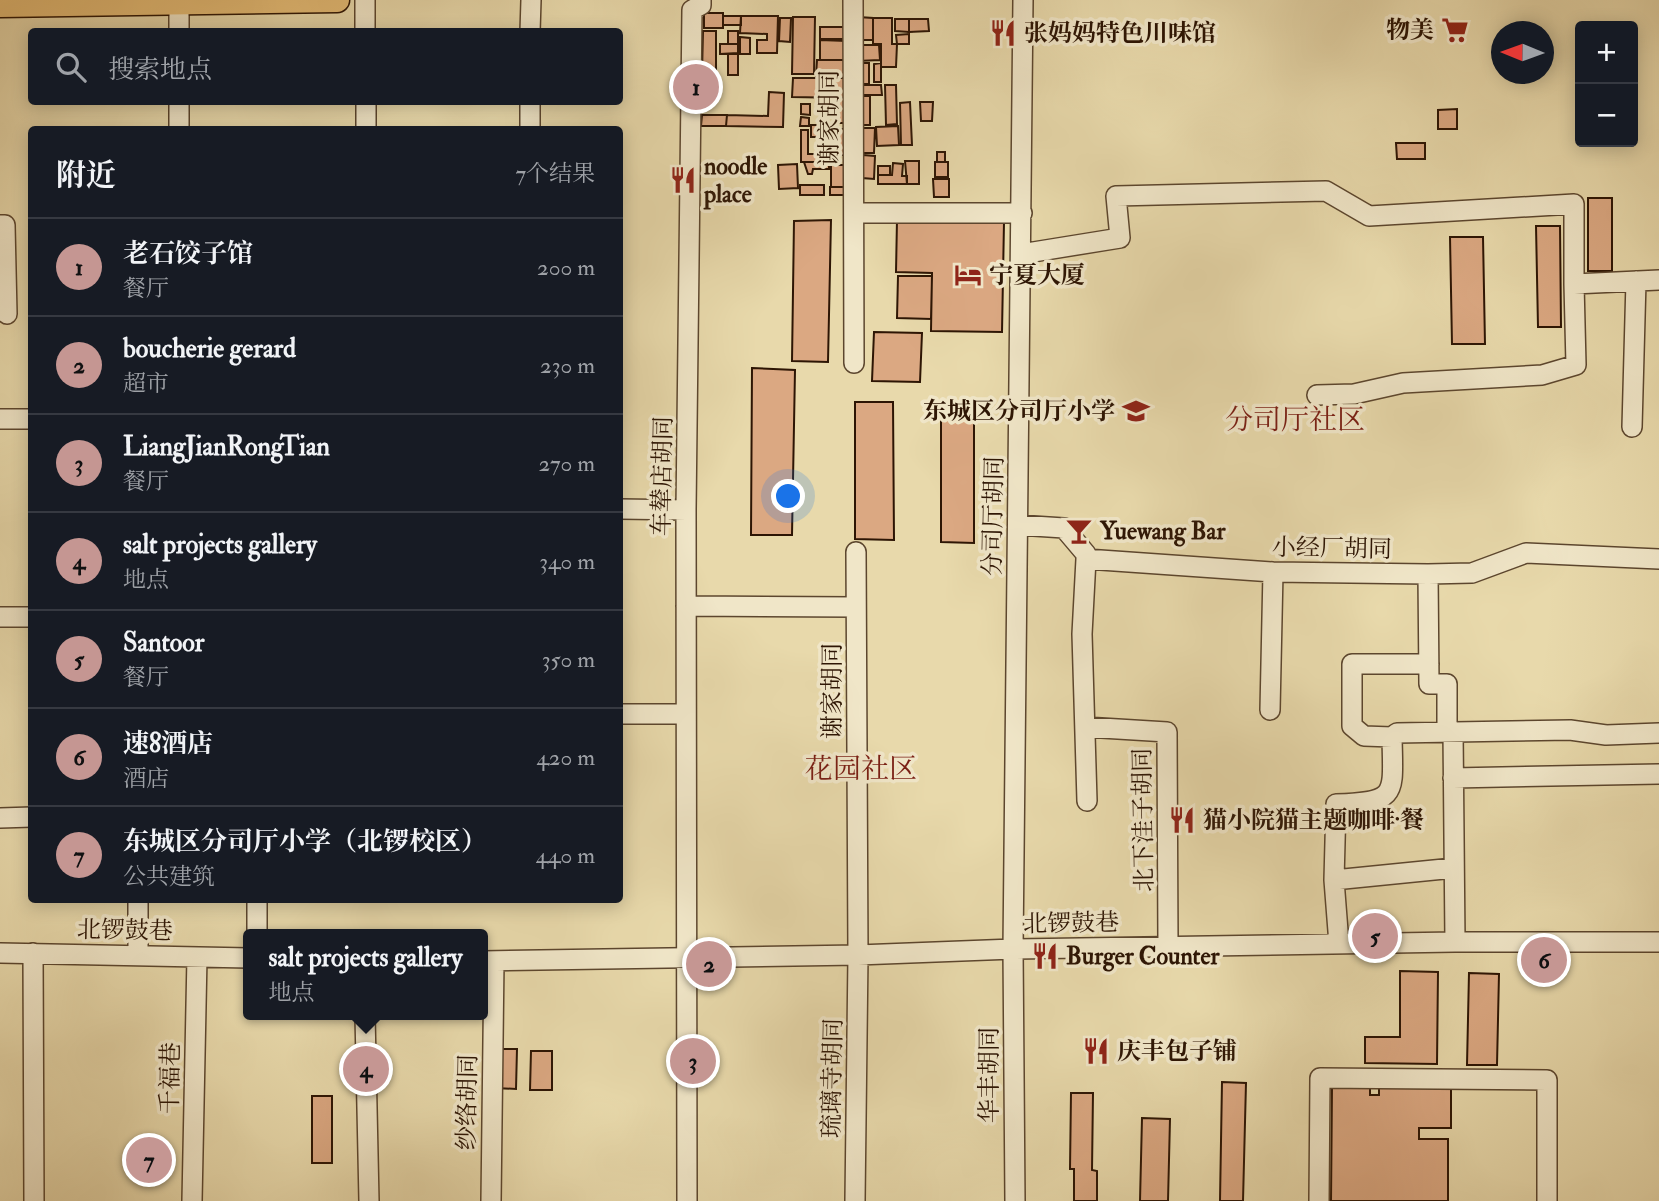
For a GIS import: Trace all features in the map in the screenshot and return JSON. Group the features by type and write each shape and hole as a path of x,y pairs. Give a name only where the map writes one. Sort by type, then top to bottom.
{"main road":[{"path":"0,5 337,0"}],"street":[{"path":"365,0 365,28"},
{"path":"530,28 531,0"},
{"name":"车辇店胡同","path":"687,1201 686,509 692,10 701,5 701,0"},
{"name":"谢家胡同","path":"853,0 854,363"},
{"name":"分司厅胡同","path":"1013,949 1023,0"},
{"path":"179,2 179,28"},
{"path":"179,105 179,126"},
{"path":"366,105 366,126"},
{"path":"530,105 530,126"},
{"path":"1021,254 1120,238 1116,196 1325,191 1369,216 1574,204 1576,365 1542,375 1403,383 1354,394 1317,395"},
{"path":"853,213 1022,213"},
{"path":"0,225 5,225 7,314"},
{"path":"1632,427 1636,281"},
{"path":"1574,284 1659,281"},
{"path":"0,419 28,419"},
{"path":"623,509 686,509"},
{"path":"1018,525 1064,528 1086,554 1082,634 1087,801"},
{"name":"谢家胡同","path":"856,552 858,955"},
{"name":"小经厂胡同","path":"1086,559 1273,572 1428,574 1472,573 1526,553 1659,559"},
{"path":"1270,710 1273,572"},
{"path":"1428,574 1429,684 1447,684 1453,778 1455,942"},
{"path":"686,606 855,607"},
{"path":"0,617 28,617"},
{"path":"1429,664 1352,664 1352,726 1364,736 1392,737 1403,731 1659,733"},
{"path":"623,714 686,714"},
{"name":"北下洼子胡同","path":"1086,727 1167,732 1168,946"},
{"path":"1339,944 1334,880 1336,804 1371,803 1386,796 1393,784 1392,737"},
{"path":"1453,778 1659,774"},
{"path":"0,818 28,817"},
{"path":"1334,880 1454,868"},
{"path":"138,903 138,955"},
{"path":"257,903 257,929"},
{"name":"北锣鼓巷","path":"488,961 858,955 1168,946 1659,942"},
{"name":"华丰胡同","path":"1013,949 1014,1201"},
{"name":"北锣鼓巷","path":"0,953 243,958"},
{"path":"33,953 34,1201"},
{"name":"琉璃寺胡同","path":"855,1201 858,955"},
{"name":"千福巷","path":"192,1201 197,957"},
{"name":"纱络胡同","path":"488,961 491,1201"},
{"path":"365,1020 369,1201"},
{"path":"1319,1201 1320,1078 1333,1078 1547,1080 1547,1201"}],"building":[{"path":"704,13 723,13 723,28 704,28"},
{"path":"723,16 741,16 741,25 723,25"},
{"path":"741,16 778,16 777,53 757,53 757,40 767,40 767,34 740,33"},
{"path":"793,17 815,17 814,74 792,74"},
{"path":"858,17 873,18 873,40 857,40"},
{"path":"780,18 791,18 790,42 779,41"},
{"path":"873,18 892,18 892,44 897,44 896,67 881,67 881,44 873,44"},
{"path":"895,19 909,19 909,32 895,31"},
{"path":"909,19 928,19 929,31 909,32"},
{"path":"820,27 847,27 848,39 820,39"},
{"path":"703,31 716,31 716,73 702,72"},
{"path":"728,31 738,31 738,44 728,44"},
{"path":"909,34 909,44 897,44 896,35"},
{"path":"740,37 750,38 750,54 740,54"},
{"path":"820,40 847,41 847,60 820,60"},
{"path":"720,44 738,44 738,53 720,54"},
{"path":"857,45 879,45 880,60 857,61"},
{"path":"728,54 738,54 738,75 728,75"},
{"path":"817,60 846,60 846,76 816,76"},
{"path":"859,63 869,63 869,84 859,84"},
{"path":"881,63 881,82 874,82 874,64"},
{"path":"793,78 847,78 847,98 792,97"},
{"path":"702,80 710,80 710,101 702,101"},
{"path":"858,85 881,85 882,95 858,95"},
{"path":"885,85 896,85 897,124 886,125"},
{"path":"769,92 784,93 783,127 726,126 727,115 768,116"},
{"path":"860,96 870,96 870,125 860,125"},
{"path":"833,98 847,98 847,123 833,123"},
{"path":"910,102 912,145 901,145 900,103"},
{"path":"920,102 933,102 932,121 921,121"},
{"path":"801,104 810,104 810,115 801,114"},
{"path":"1457,109 1457,129 1438,129 1438,110"},
{"path":"702,115 727,115 726,126 701,126"},
{"path":"801,117 809,118 809,126 800,126"},
{"path":"811,125 818,125 818,137 811,137"},
{"path":"818,125 833,126 833,138 818,137"},
{"path":"898,126 899,145 877,146 876,127"},
{"path":"862,128 875,128 874,153 862,153"},
{"path":"837,129 849,129 849,155 835,155"},
{"path":"801,130 808,130 808,154 831,154 831,162 801,162"},
{"path":"1396,143 1425,143 1425,159 1397,159"},
{"path":"937,152 945,152 945,162 937,162"},
{"path":"863,155 875,156 874,179 862,178"},
{"path":"905,161 919,161 919,184 907,184"},
{"path":"804,162 829,162 829,169 813,169 812,174 808,174"},
{"path":"935,162 948,162 948,177 935,177"},
{"path":"893,163 903,164 902,176 907,176 907,184 878,184 878,175 892,175"},
{"path":"797,164 798,188 779,189 778,165"},
{"path":"831,165 848,165 848,187 831,187"},
{"path":"878,166 890,166 890,175 878,175"},
{"path":"933,179 949,179 949,197 934,197"},
{"path":"800,185 824,185 824,195 800,195"},
{"path":"830,187 849,187 849,195 830,195"},
{"path":"1588,198 1612,198 1612,271 1588,271"},
{"path":"831,220 828,362 792,361 794,221"},
{"name":"宁夏大厦","path":"897,220 1004,222 1002,332 931,331 932,273 896,272"},
{"path":"1536,226 1560,226 1561,327 1538,327"},
{"path":"1450,237 1483,237 1485,344 1452,344"},
{"path":"898,276 932,276 931,319 897,318"},
{"path":"874,332 922,333 920,382 872,381"},
{"path":"752,368 795,370 792,535 751,535"},
{"path":"855,402 893,402 894,540 855,539"},
{"path":"974,403 974,543 941,542 941,404"},
{"path":"1400,971 1438,972 1437,1064 1365,1063 1365,1037 1400,1037"},
{"path":"1469,973 1499,974 1497,1065 1467,1065"},
{"path":"496,1049 517,1049 516,1089 495,1088"},
{"path":"531,1051 552,1051 552,1090 530,1090"},
{"path":"1222,1082 1246,1083 1243,1201 1220,1201"},
{"path":"1332,1087 1370,1088 1370,1095 1379,1095 1379,1087 1451,1088 1451,1128 1419,1128 1419,1139 1448,1139 1448,1201 1331,1201"},
{"path":"1071,1093 1093,1093 1092,1170 1097,1171 1097,1201 1074,1201 1074,1169 1070,1169"},
{"path":"312,1096 332,1096 332,1163 312,1163"},
{"path":"1142,1118 1170,1119 1168,1201 1140,1201"}],"place":[{"name":"物美","path":"1455,30"},
{"name":"张妈妈特色川味馆","path":"1003,33"},
{"name":"老石饺子馆","path":"696,87"},
{"name":"noodle place","path":"683,180"},
{"name":"宁夏大厦","path":"968,275"},
{"name":"东城区分司厅小学","path":"1136,411"},
{"name":"Yuewang Bar","path":"1079,531"},
{"name":"猫小院猫主题咖啡·餐","path":"1182,820"},
{"name":"Santoor","path":"1375,936"},
{"name":"Burger Counter","path":"1045,956"},
{"name":"速8酒店","path":"1544,960"},
{"name":"boucherie gerard","path":"709,964"},
{"name":"庆丰包子铺","path":"1096,1051"},
{"name":"LiangJianRongTian","path":"693,1061"},
{"name":"salt projects gallery","path":"366,1069"},
{"name":"东城区分司厅小学（北锣校区）","path":"149,1160"}],"district":[{"name":"分司厅社区","path":"1295,419"},
{"name":"花园社区","path":"861,768"}]}
